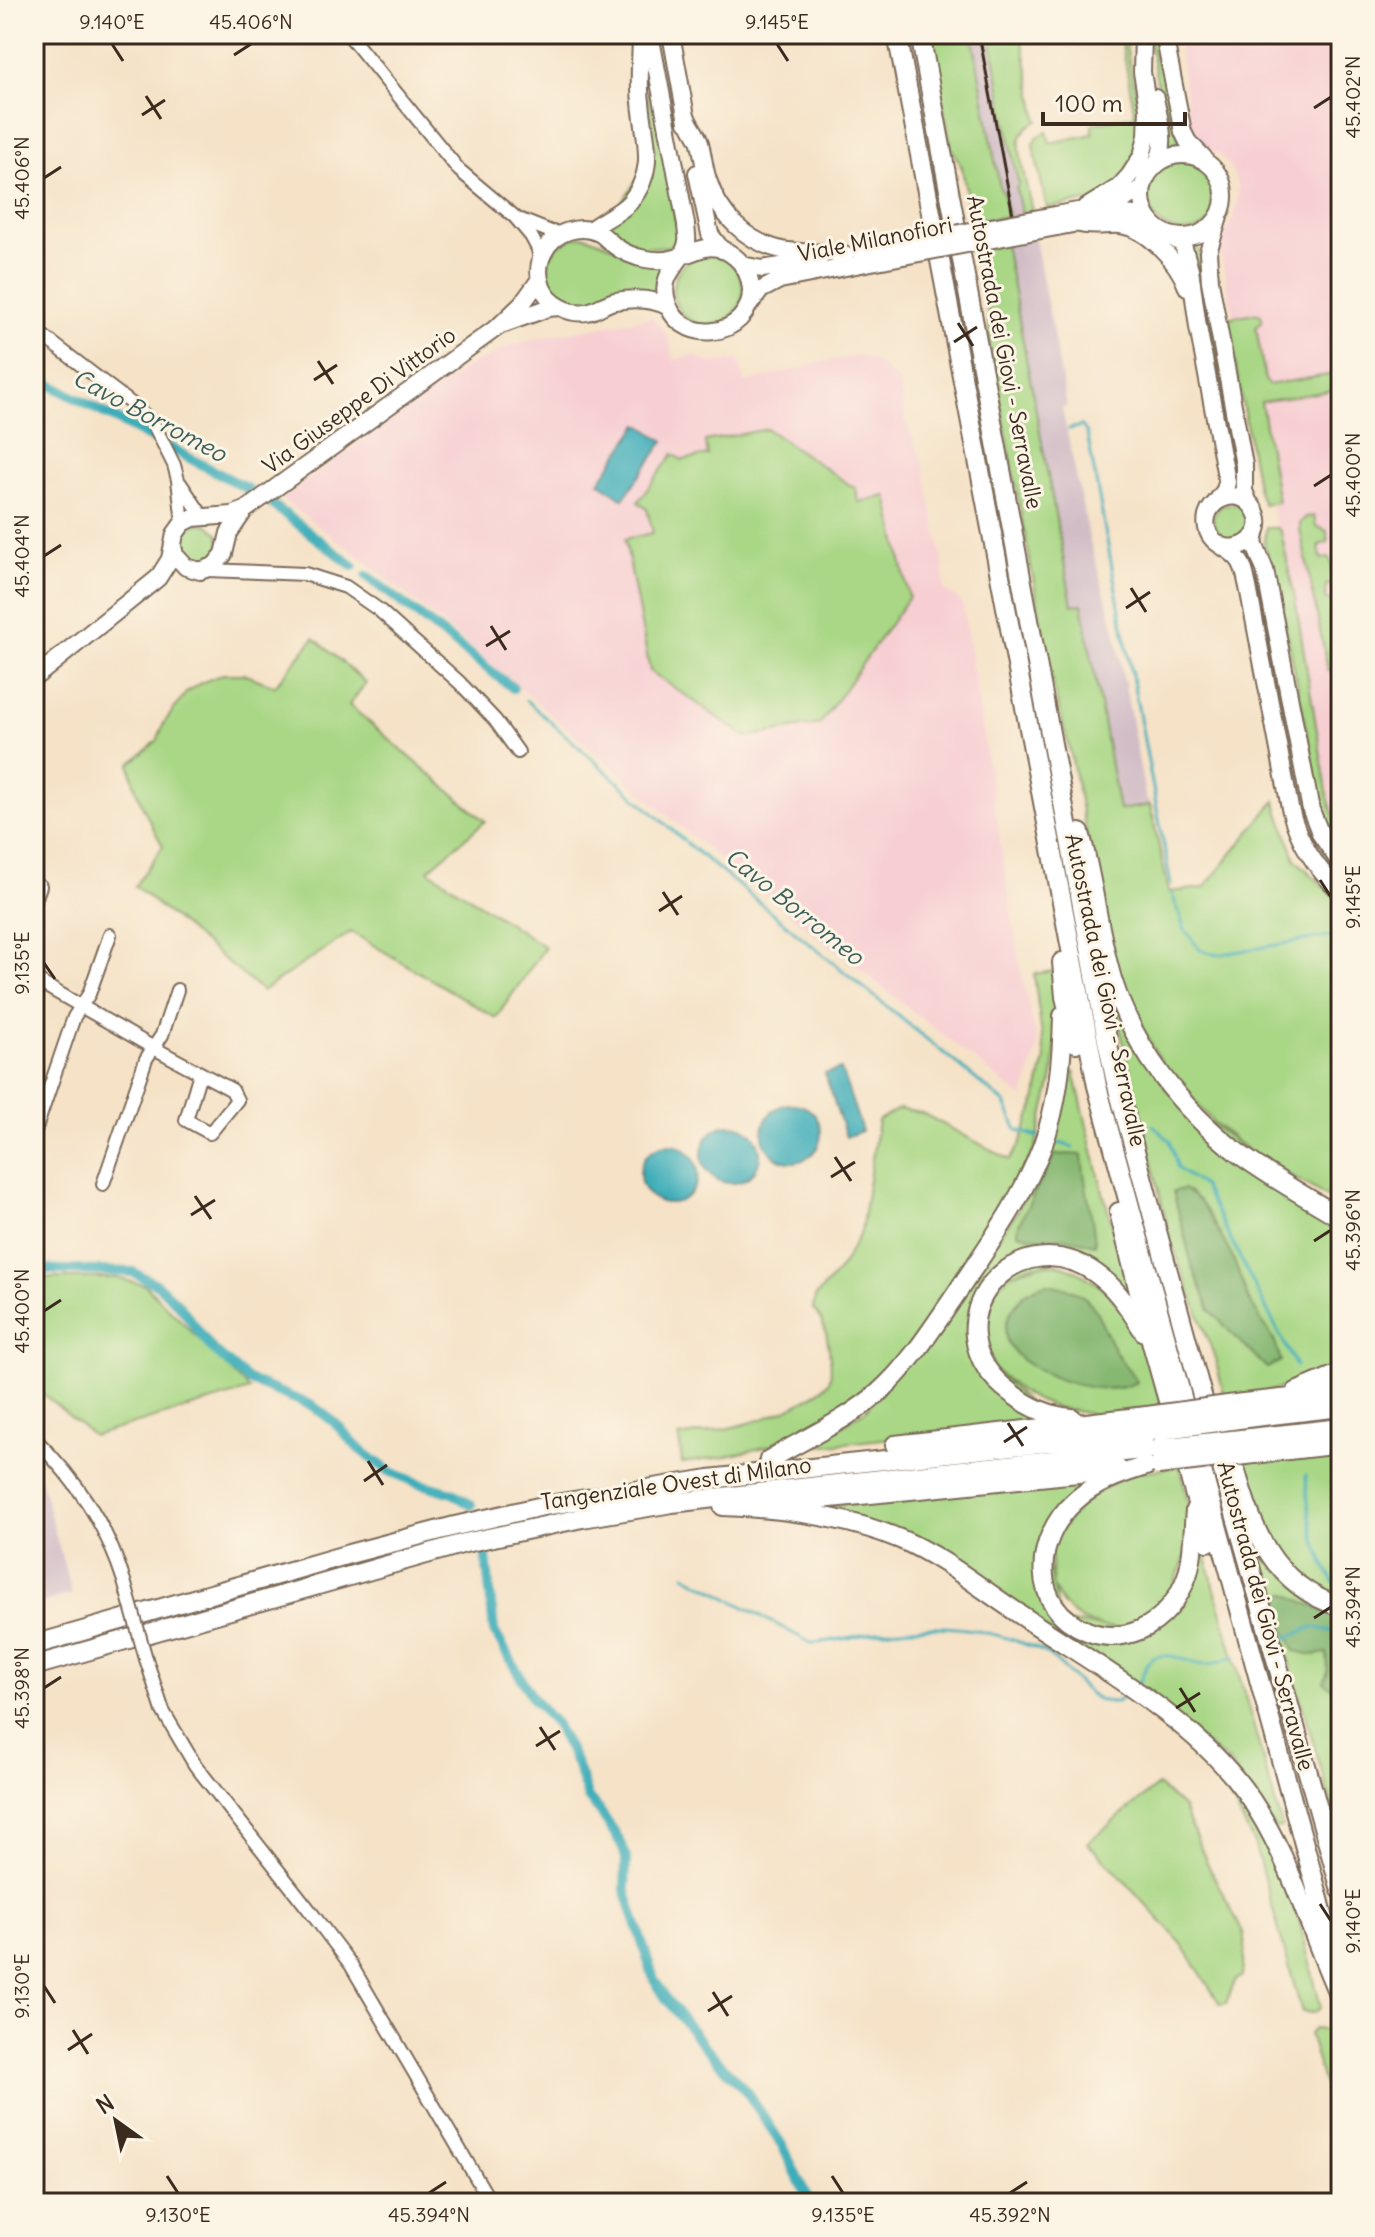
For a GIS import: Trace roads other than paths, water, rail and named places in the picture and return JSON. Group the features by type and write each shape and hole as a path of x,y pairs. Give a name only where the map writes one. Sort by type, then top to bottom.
{"highway":[{"name":"Autostrada dei Giovi - Serravalle","path":"897,34 1097,1086 1341,1987"},
{"name":"Autostrada dei Giovi - Serravalle","path":"920,34 1115,1078 1341,1890"},
{"path":"1051,728 1087,857 1113,982 1140,1042 1186,1106 1221,1140 1341,1218"},
{"path":"769,1460 852,1413 878,1392 922,1344 995,1235 1042,1147 1052,1115 1063,1050 1065,997 1051,850"},
{"path":"1065,997 1152,1344 1289,1826 1319,1899"},
{"path":"1149,1423 1063,1417 1042,1412 1013,1395 991,1374 979,1354 975,1336 976,1314 986,1288 1003,1271 1024,1260 1044,1257 1069,1261 1101,1278 1119,1295 1152,1344"},
{"path":"1174,1292 1200,1355 1249,1516 1261,1541 1291,1579 1320,1599 1341,1607"},
{"path":"1244,1410 1341,1373"},
{"path":"1278,1399 1341,1393"},
{"name":"Tangenziale Ovest di Milano","path":"34,1645 349,1554 543,1506 683,1483 1244,1410 1341,1407"},
{"path":"683,1483 769,1460 1101,1421"},
{"name":"Tangenziale Ovest di Milano","path":"34,1666 465,1543 582,1518 672,1503 1154,1460 1252,1446 1341,1428"},
{"path":"1252,1446 1341,1447"},
{"path":"1154,1460 1091,1488 1073,1503 1053,1530 1044,1555 1043,1576 1049,1596 1070,1622 1093,1633 1111,1636 1133,1633 1157,1620 1175,1600 1188,1573 1196,1499"},
{"path":"746,1507 1154,1460"},
{"path":"672,1503 816,1515 857,1524 900,1539 945,1562 1179,1723 1222,1763 1263,1820 1292,1878 1341,2000"}],"main road":[{"path":"590,230 628,204 640,187 647,166 648,151 640,101 641,34"},
{"path":"560,307 546,294 540,279 540,260 549,243 574,230 590,230 623,251 648,260 664,261 681,257 699,248 722,250 742,265 750,283 748,306 731,326 710,333 688,328 676,319 669,307 665,293 668,276 681,257 687,242 686,224 650,34"},
{"path":"671,34 706,220 710,234 722,250"},
{"path":"1164,34 1183,132 1188,142 1218,173 1224,188 1224,204 1208,252 1210,281 1244,465 1244,491 1258,517 1254,543 1265,570 1313,816 1324,841 1341,864"},
{"path":"1143,35 1162,136 1160,157 1146,179 1143,206 1150,221 1183,245 1190,269 1227,482 1208,512 1206,524 1210,536 1241,562 1296,830 1315,863 1341,892"},
{"path":"1143,35 1142,72 1148,108 1147,136 1142,156 1119,187 1079,216 1092,226 1131,227 1149,239 1171,258 1183,276 1195,307"},
{"path":"686,115 699,140 710,187 722,210 736,226 752,239 772,247 792,252 855,257"},
{"path":"1146,179 1161,161 1178,154 1193,155 1211,164"},
{"name":"Viale Milanofiori","path":"742,265 762,269 855,257 1056,221 1118,204 1146,179"},
{"name":"Viale Milanofiori","path":"1079,216 1141,216 1163,231"},
{"path":"1163,231 1179,237 1195,236 1207,230 1219,217"},
{"name":"Viale Milanofiori","path":"748,306 761,290 780,280 855,257"},
{"name":"Via Giuseppe Di Vittorio","path":"245,510 499,326 522,304 540,279"},
{"name":"Via Giuseppe Di Vittorio","path":"499,326 548,308 560,307 580,312 616,301 638,299 658,301 669,307"},
{"path":"1216,502 1233,497 1249,503"},
{"path":"34,678 158,578 170,559 175,534 183,523 193,518 232,515 245,510"},
{"path":"158,578 199,570 220,561 234,524 245,510"},
{"path":"205,518 219,525 225,534 226,545"},
{"path":"1221,546 1241,547 1256,534"},
{"path":"173,546 179,561 199,570"}],"street":[{"path":"348,34 459,170 515,217 531,236 540,260"},
{"path":"515,217 551,232 564,233"},
{"path":"34,329 137,408 157,428 174,465 183,523"},
{"path":"178,480 205,518"},
{"path":"226,545 231,566 237,571"},
{"path":"199,570 305,574 346,587 379,610 450,673 495,720 518,752"},
{"path":"34,903 40,886"},
{"path":"35,1131 74,1017 89,994 110,935"},
{"path":"34,979 232,1090 237,1100 210,1133 186,1120 200,1073"},
{"path":"103,1184 146,1059 162,1035 177,990"},
{"path":"34,1438 69,1475 105,1531 124,1581 163,1711 195,1765 351,1965 491,2203"}],"water":[{"path":"639,424 664,441 623,499 599,482"},
{"path":"841,1069 862,1131 846,1137 825,1074"},
{"path":"792,1104 803,1106 812,1113 819,1122 819,1144 812,1153 803,1160 792,1162 781,1160 772,1153 765,1144 763,1133 765,1122 772,1113 781,1106"},
{"path":"731,1125 742,1127 751,1134 758,1143 758,1165 751,1174 742,1181 731,1183 720,1181 711,1174 704,1165 702,1154 704,1143 711,1134 720,1127"},
{"path":"669,1145 680,1147 689,1154 696,1163 696,1185 689,1194 680,1201 669,1203 658,1201 649,1194 642,1185 640,1174 642,1163 649,1154 658,1147"}],"waterway":[{"name":"Cavo Borromeo","path":"34,376 248,489"},
{"path":"1069,429 1082,426 1087,433 1171,885"},
{"name":"Cavo Borromeo","path":"273,505 353,566"},
{"name":"Cavo Borromeo","path":"367,576 513,688"},
{"name":"Cavo Borromeo","path":"526,700 690,846 1005,1103 1017,1130 1038,1137"},
{"path":"1172,894 1184,928 1199,949 1217,955 1341,934"},
{"name":"Cavo Borromeo","path":"1153,1125 1170,1141 1178,1169 1203,1186 1296,1366"},
{"name":"Cavo Borromeo","path":"1059,1143 1073,1147"},
{"path":"34,1269 133,1272 158,1285 180,1306 211,1348 248,1380 313,1406 334,1422 359,1449 389,1471 453,1493 471,1505"},
{"name":"Cavo Borromeo","path":"1306,1475 1314,1536 1324,1564 1341,1592"},
{"path":"486,1556 494,1631 532,1697 556,1725 576,1763 588,1798 622,1845 626,1858 625,1889 654,1979 704,2046 747,2092 782,2145 810,2203"},
{"path":"685,1575 811,1643 918,1627 974,1630 1043,1652 1099,1700 1117,1702 1127,1694"},
{"path":"1284,1639 1313,1627 1335,1632 1341,1646"},
{"path":"1137,1685 1150,1661 1159,1656 1172,1656 1204,1665 1235,1657"}],"railway":[{"path":"979,34 1018,242"}]}
